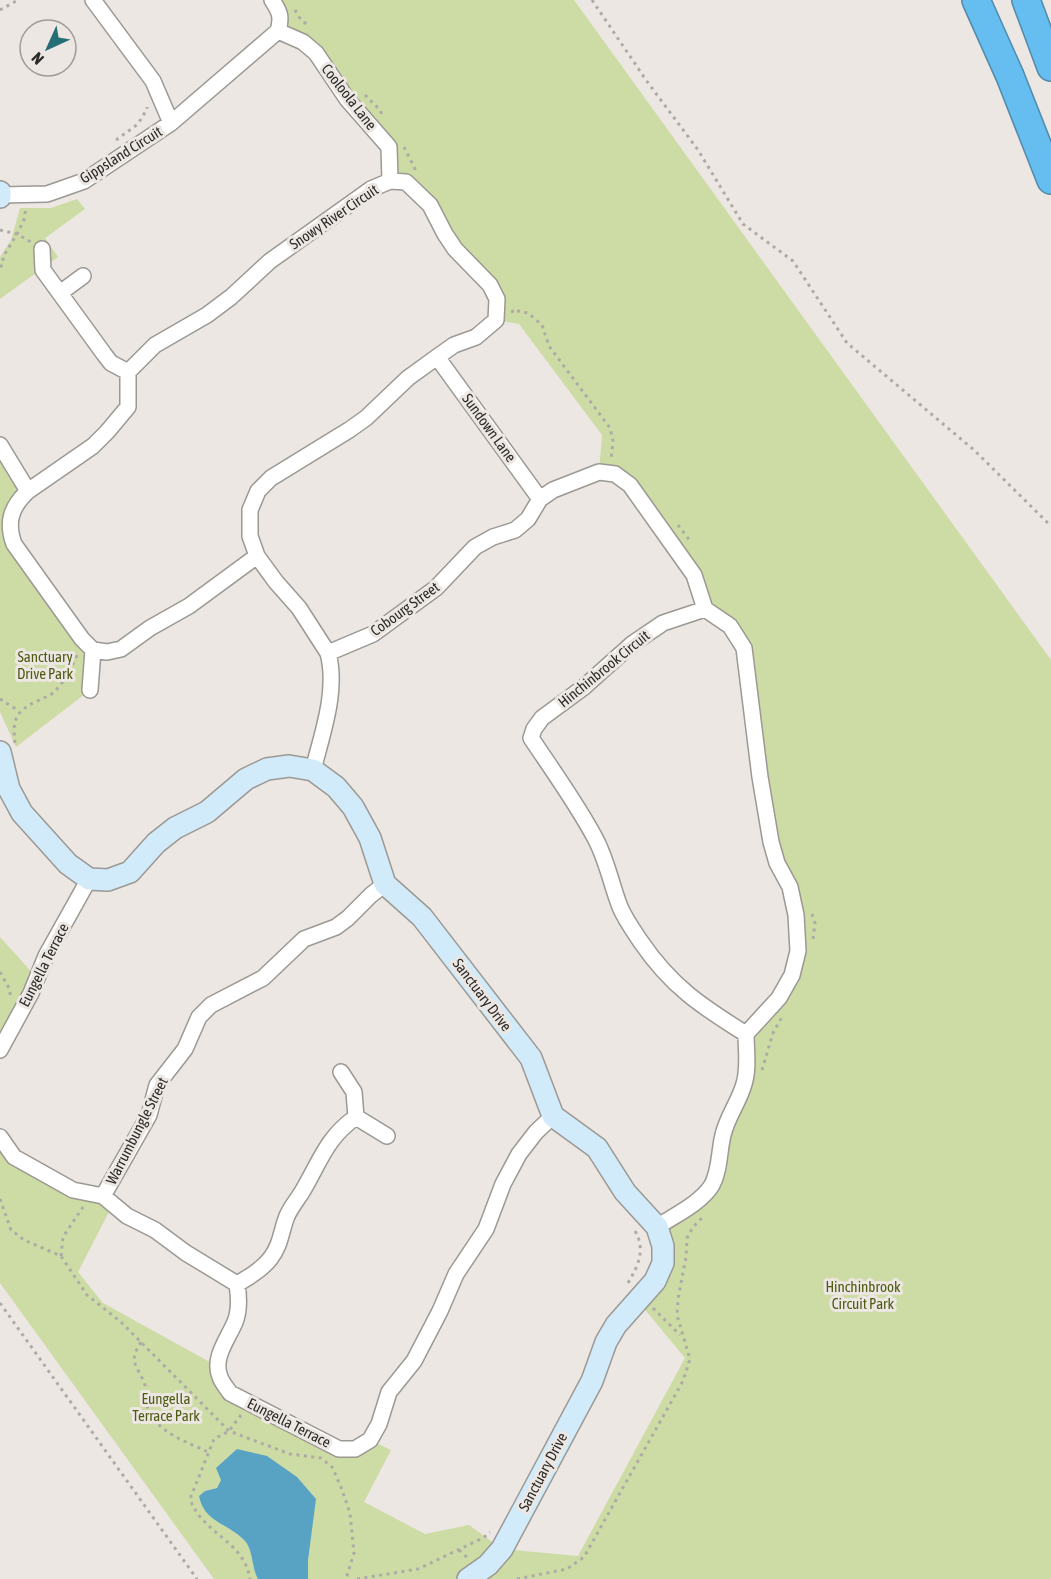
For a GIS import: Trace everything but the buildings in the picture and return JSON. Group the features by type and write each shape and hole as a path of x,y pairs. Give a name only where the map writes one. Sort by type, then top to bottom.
{"highway":[{"path":"976,0 1010,76 1051,180"},
{"path":"1026,0 1051,67"}],"street":[{"name":"Gippsland Circuit","path":"93,0 153,81 171,123"},
{"path":"272,0 281,12 280,26"},
{"name":"Gippsland Circuit","path":"0,195 47,194 84,181 171,123 280,26"},
{"name":"Cooloola Lane","path":"280,26 316,53 347,99 389,147 390,181"},
{"name":"Snowy River Circuit","path":"128,372 155,345 207,315 231,297 270,261 371,189 390,181 406,182 430,205 450,242 490,285 497,299 496,320 476,337 454,345 437,357 408,378 366,418 271,478 258,490 250,510 250,536 257,556 299,608 328,654"},
{"path":"42,249 43,270 111,363 128,372 128,407 93,446 18,500 10,521 9,531 14,544 81,639 93,650 107,652 121,649 150,628 189,606 257,556"},
{"path":"60,293 83,276"},
{"name":"Sundown Lane","path":"437,357 540,499"},
{"path":"0,445 28,491"},
{"name":"Cobourg Street","path":"328,654 373,634 427,595 474,547 493,537 515,531 528,519 540,499 553,490 599,472 615,474 630,485 694,575 705,609"},
{"path":"553,1116 597,1148 625,1192 657,1227 699,1198 712,1185 718,1167 722,1136 747,1073 746,1034 779,998 792,975 798,951 796,915 790,887 777,863 771,842 760,777 744,648 730,626 705,609"},
{"name":"Hinchinbrook Circuit","path":"705,609 663,624 632,644 584,687 542,718 531,738 595,837 604,855 624,914 654,960 673,983 702,1007 746,1034"},
{"path":"90,690 93,650"},
{"path":"313,770 326,720 332,680 328,654"},
{"path":"8,751 9,789 22,813 68,864 89,879 108,880 130,872 156,843 175,828 207,812 246,779 267,769 289,766 313,770 336,787 353,807 370,838 385,884"},
{"name":"Eungella Terrace","path":"0,1050 31,993 46,956 89,879"},
{"name":"Sanctuary Drive","path":"385,884 422,917 531,1058 553,1116"},
{"name":"Warrumbungle Street","path":"103,1196 149,1114 157,1084 185,1049 199,1017 210,1005 263,978 304,939 336,927 385,884"},
{"path":"341,1072 354,1092 356,1117"},
{"name":"Eungella Terrace","path":"237,1284 239,1299 236,1320 222,1348 217,1366 220,1377 230,1393 339,1449 355,1449 370,1440 379,1424 389,1392 414,1360 440,1311 456,1274 486,1229 502,1184 519,1154 536,1132 553,1116"},
{"path":"356,1117 387,1136"},
{"path":"0,1137 14,1157 73,1190 103,1196 127,1216 155,1230 186,1253 237,1284 261,1269 272,1257 281,1242 284,1224 290,1210 332,1138 341,1127 356,1117"},
{"name":"Sanctuary Drive","path":"468,1579 488,1565 502,1549 592,1382 606,1342 616,1325 655,1281 663,1263 663,1246 657,1227"}],"path":[{"path":"0,10 18,0"},
{"path":"592,0 646,80 698,150 743,225 793,261 847,343 974,450 1051,526"},
{"path":"294,9 298,17 315,33"},
{"path":"280,26 298,17"},
{"path":"111,144 138,124 147,109 142,88 153,81"},
{"path":"363,93 380,110 385,120"},
{"path":"401,144 417,174"},
{"path":"0,267 3,264 3,256 24,220 27,194"},
{"path":"0,230 17,234"},
{"path":"511,305 513,313 519,311 528,314 542,325 549,346 610,428 613,441 611,460 618,464"},
{"path":"674,520 692,545"},
{"path":"8,751 19,711 52,694 67,677 80,650 81,639"},
{"path":"0,699 19,711"},
{"path":"810,909 815,923 813,943"},
{"path":"0,972 9,988 12,1000"},
{"path":"762,1071 773,1033 785,1013"},
{"path":"61,1256 63,1237 82,1211 86,1193"},
{"path":"0,1199 11,1230 24,1239 61,1256 87,1295 121,1322 229,1431 290,1454 321,1458 332,1467 350,1513 354,1553 346,1579"},
{"path":"517,1579 567,1569 584,1557 682,1381 690,1359 677,1315 687,1238 693,1227 708,1212"},
{"path":"624,1289 640,1260 641,1246 637,1233 630,1225"},
{"path":"0,1303 197,1579"},
{"path":"141,1342 134,1353 133,1363 145,1386 148,1408 157,1422 171,1435 208,1452"},
{"path":"250,1404 229,1431 214,1439 190,1499 194,1510 207,1525 242,1555 250,1579"},
{"path":"357,1579 418,1569 483,1538 496,1527"}],"green space":[{"name":"Hinchinbrook Circuit Park","path":"272,0 574,0 1051,660 1051,1579 308,1579 308,1560 221,1480 217,1488 205,1491 199,1496 202,1505 211,1517 247,1543 258,1579 214,1579 0,1283 0,1137 14,1157 113,1204 78,1272 103,1303 217,1366 230,1393 338,1449 370,1440 391,1450 364,1502 425,1534 469,1525 502,1549 578,1556 685,1358 637,1300 655,1281 657,1227 699,1198 743,1087 746,1034 779,998 798,951 777,863 744,648 700,592 630,485 599,472 602,435 519,324 496,320 498,309 430,205 390,181 389,146 316,53 278,31"},
{"path":"77,199 85,209 45,238 58,257 0,299 0,257 11,240 20,208 51,208"},
{"name":"Sanctuary Drive Park","path":"0,445 28,491 9,531 93,650 90,690 16,747 0,712"},
{"path":"0,937 37,978 0,1050"}],"water":[{"path":"237,1449 267,1456 297,1477 316,1499 308,1560 308,1579 258,1579 247,1543 211,1517 202,1505 199,1496 205,1491 217,1488 221,1480 216,1468"}],"park label":[{"name":"Eungella Terrace Park","path":"166,1408"}]}
